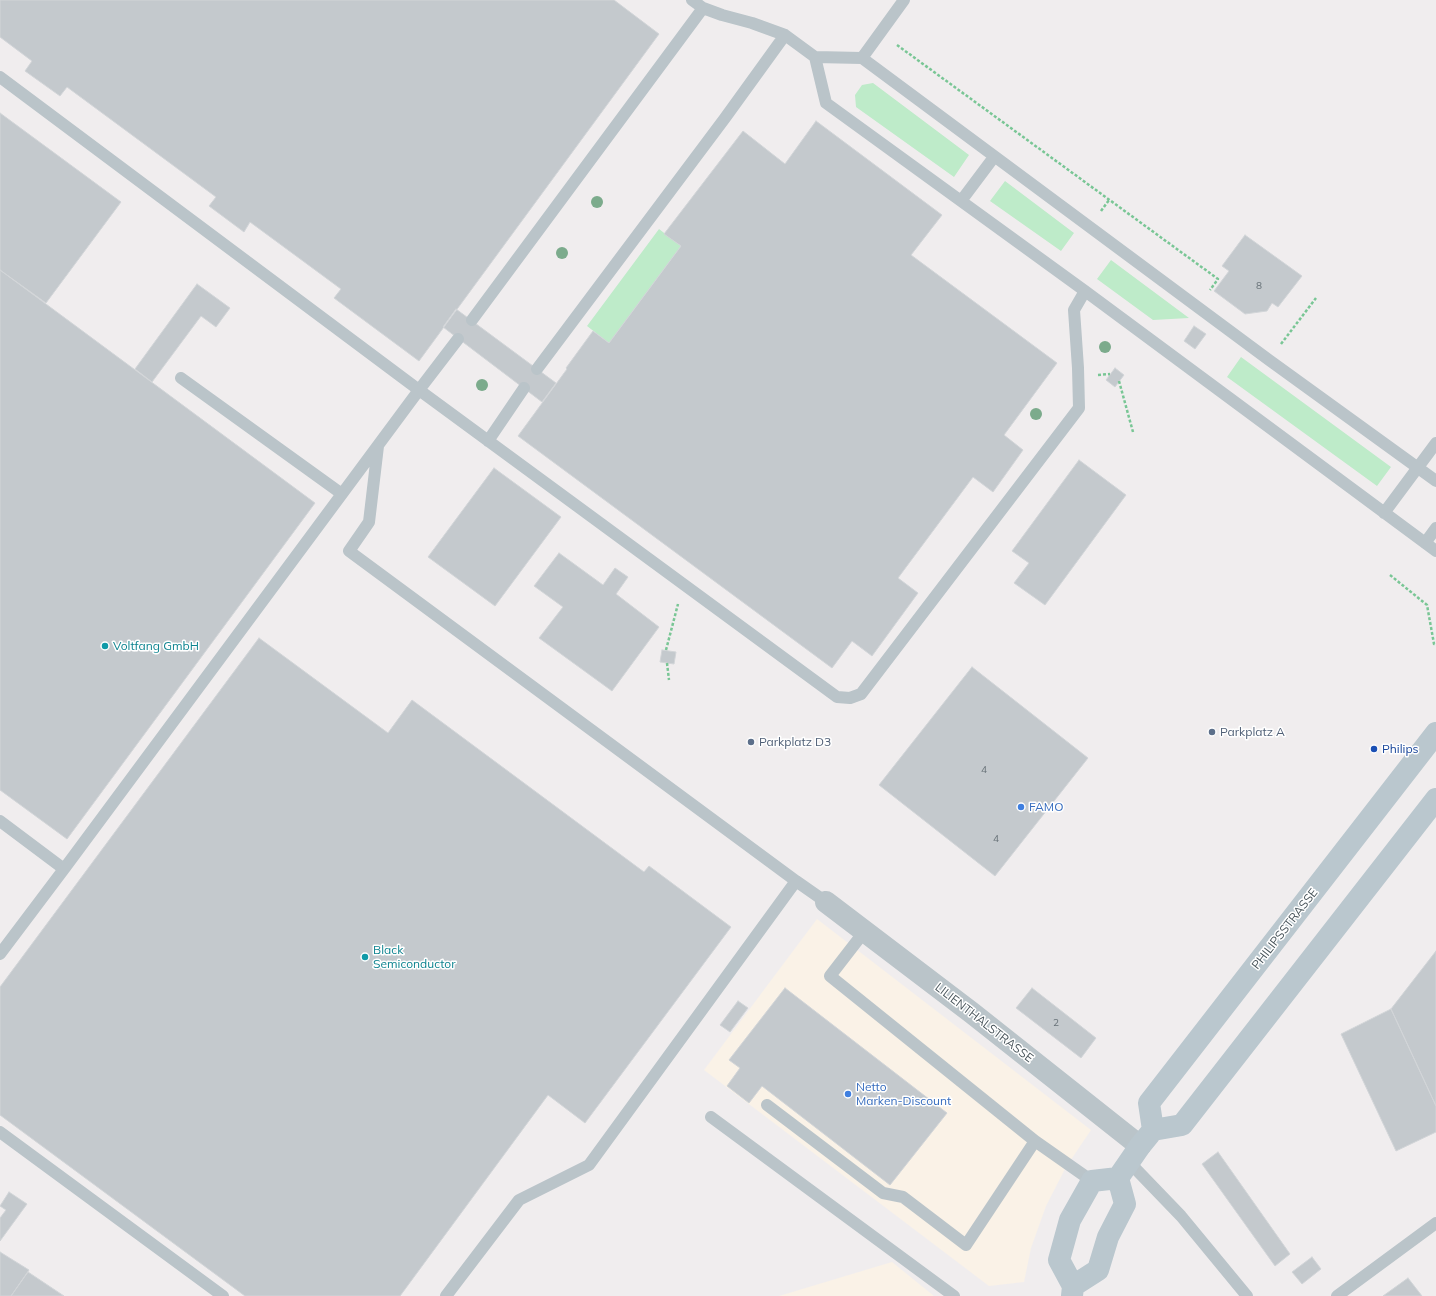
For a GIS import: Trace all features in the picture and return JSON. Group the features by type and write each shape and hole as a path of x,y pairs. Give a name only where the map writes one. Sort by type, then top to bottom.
{"street":[{"name":"PHILIPSSTRASSE","path":"1092,1181 1070,1220 1059,1260 1072,1291 1098,1270 1108,1237 1125,1204 1135,1154 1149,1103 1436,733"},
{"path":"1092,1181 1182,1125 1436,799"},
{"name":"LILIENTHALSTRASSE","path":"826,902 972,1013 1135,1154"}],"lane":[{"path":"692,0 703,8 785,35 815,57 862,58 1269,360 1436,481"},
{"path":"862,58 904,0"},
{"path":"472,320 703,8"},
{"path":"537,369 725,118 785,35"},
{"path":"815,57 826,103 1085,291 1436,551"},
{"path":"0,77 419,390 837,696 850,698 861,694 1079,408 1074,310 1085,291"},
{"path":"961,201 994,157"},
{"path":"0,954 458,339"},
{"path":"181,378 342,494"},
{"path":"488,441 524,388"},
{"path":"1384,513 1436,443"},
{"path":"378,445 369,522 349,551 826,902"},
{"path":"1425,543 1436,528"},
{"path":"0,821 64,869"},
{"path":"446,1296 519,1200 589,1165 796,881"},
{"path":"864,932 830,976 1034,1141 1092,1181"},
{"path":"767,1105 883,1193 903,1197 966,1245 1034,1141"},
{"path":"711,1117 954,1296"},
{"path":"0,1132 223,1296"},
{"path":"1135,1154 1181,1216 1247,1296"},
{"path":"1337,1296 1436,1223"}],"path":[{"path":"880,33 1218,279"},
{"path":"1269,360 1316,298"},
{"path":"1119,381 1133,432"},
{"path":"1390,575 1427,605 1434,644 1436,645"},
{"path":"666,650 676,609"},
{"path":"667,663 669,680"}],"shaded area":[{"path":"817,919 1091,1130 1066,1167 1046,1206 1031,1248 1024,1282 989,1286 704,1070"},
{"path":"892,1262 934,1296 779,1296"}],"green space":[{"path":"873,83 969,155 954,177 856,107 855,95 862,85"},
{"path":"1005,181 1074,233 1061,251 990,201"},
{"path":"659,229 681,246 609,343 587,326"},
{"path":"1111,260 1189,318 1153,320 1097,279"},
{"path":"1241,357 1391,467 1377,486 1227,377"}],"building":[{"path":"0,0 614,0 659,34 419,361 334,298 341,289 250,222 244,232 209,206 216,197 67,87 60,96 25,71 32,61 0,37"},
{"path":"0,113 121,202 46,303 0,270"},
{"path":"816,121 942,215 911,255 1057,363 1004,435 1023,450 993,492 973,477 898,578 918,593 872,656 852,641 832,668 518,436 593,331 609,343 681,246 664,234 743,131 785,164"},
{"path":"1245,235 1302,276 1278,307 1272,303 1267,311 1245,314 1214,291 1229,271 1222,266"},
{"name":"Voltfang GmbH","path":"0,270 315,503 67,839 0,790"},
{"path":"197,284 230,308 216,327 201,316 152,382 135,369"},
{"path":"456,309 556,383 542,402 443,327"},
{"path":"1194,326 1206,334 1195,349 1184,341"},
{"path":"1115,368 1124,375 1115,387 1106,380"},
{"path":"1079,460 1126,495 1045,605 1014,583 1029,563 1012,551"},
{"path":"494,468 561,517 495,606 428,557"},
{"path":"559,553 603,585 615,568 628,577 616,594 659,627 612,691 539,638 563,607 534,586"},
{"name":"Black Semiconductor","path":"259,638 388,733 412,700 644,872 649,866 731,927 585,1123 548,1095 400,1296 245,1296 0,1115 0,987"},
{"path":"662,650 676,652 674,664 660,662"},
{"path":"972,667 1088,758 995,876 879,785"},
{"path":"1436,951 1436,1106 1391,1009"},
{"name":"Netto Marken-Discount","path":"785,988 947,1113 890,1185 762,1086 749,1103 727,1086 740,1068 729,1060"},
{"path":"1032,988 1096,1038 1081,1058 1016,1008"},
{"path":"738,1001 748,1008 730,1032 720,1025"},
{"path":"1391,1009 1436,1106 1436,1132 1396,1151 1341,1034"},
{"path":"1218,1152 1290,1254 1275,1266 1202,1164"},
{"path":"9,1192 27,1204 0,1241 0,1218 6,1210 0,1206"},
{"path":"0,1252 29,1270 11,1296 0,1296"},
{"path":"1312,1257 1321,1269 1302,1284 1292,1272"},
{"path":"28,1272 64,1296 11,1296"},
{"path":"1408,1278 1422,1296 1383,1296"}],"place":[{"name":"Voltfang GmbH","path":"105,646"},
{"name":"Parkplatz A","path":"1212,732"},
{"name":"Parkplatz D3","path":"751,742"},
{"name":"Philips","path":"1374,749"},
{"name":"FAMO","path":"1021,807"},
{"name":"Black Semiconductor","path":"365,957"},
{"name":"Netto Marken-Discount","path":"848,1094"}]}
